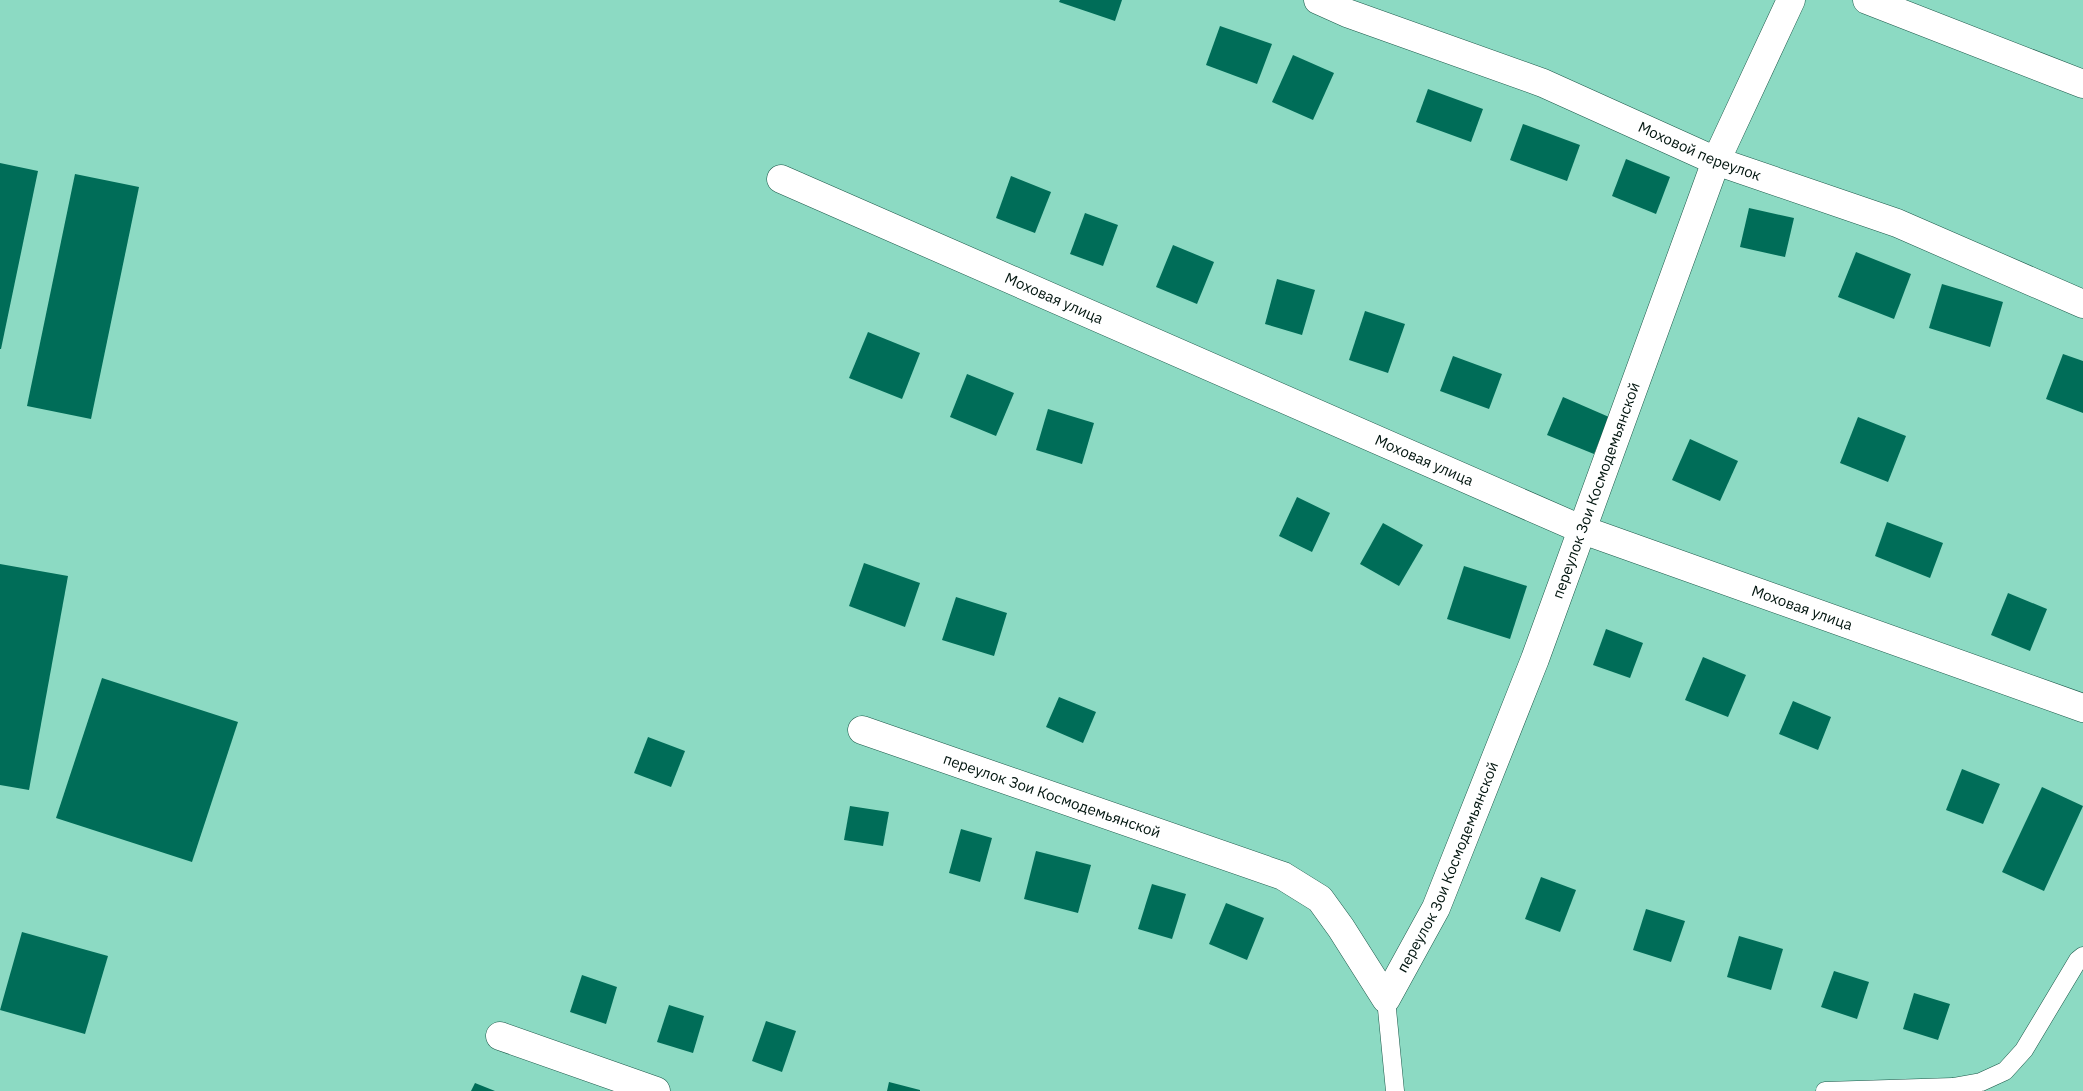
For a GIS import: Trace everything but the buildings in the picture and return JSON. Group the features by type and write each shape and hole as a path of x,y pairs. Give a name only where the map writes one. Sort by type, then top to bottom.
{"street":[{"name":"Моховой переулок","path":"1318,0 1347,13 1543,83 1716,161 1897,223 2083,304"},
{"name":"переулок Зои Космодемьянской","path":"862,730 1283,876 1320,899 1342,928 1386,999 1436,908 1535,660 1716,161 1791,0"},
{"path":"1867,0 2083,84"},
{"name":"Моховая улица","path":"781,179 1583,530 2083,708"},
{"path":"500,1036 656,1091"}],"lane":[{"path":"1824,1091 1953,1087 1980,1082 2005,1071 2024,1050 2078,960 2083,956"},
{"path":"1386,999 1394,1091"}]}
